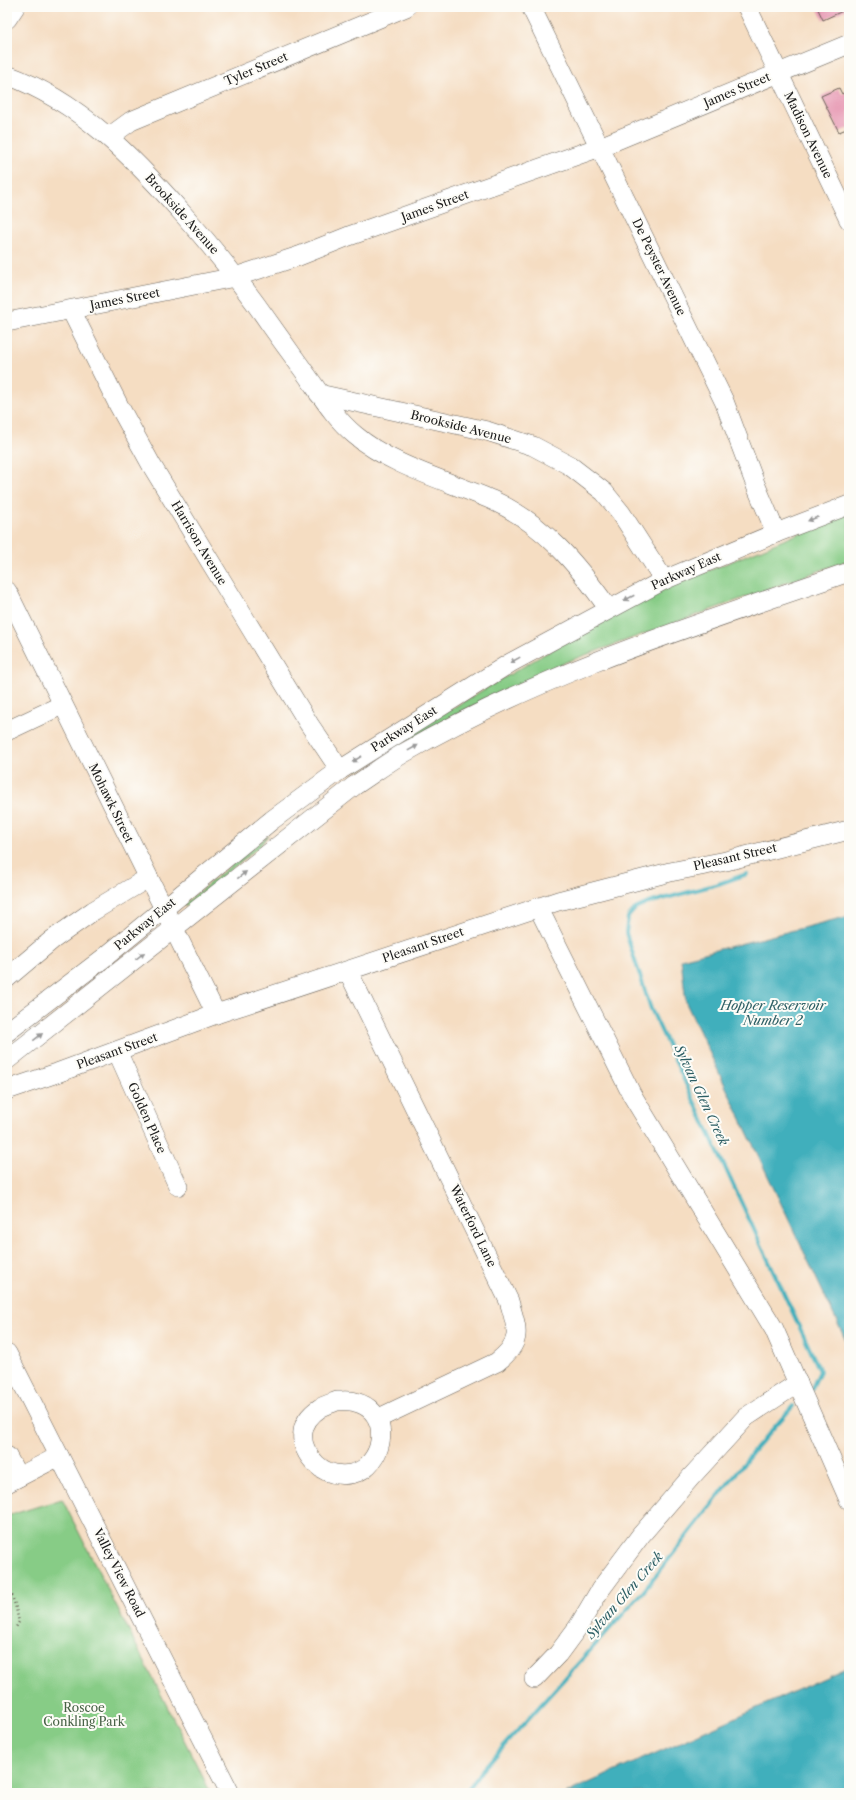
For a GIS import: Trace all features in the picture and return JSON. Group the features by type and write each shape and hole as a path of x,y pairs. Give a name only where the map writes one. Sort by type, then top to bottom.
{"street":[{"path":"7,19 15,7"},
{"name":"Tyler Street","path":"109,137 131,121 406,7"},
{"name":"De Peyster Avenue","path":"531,7 724,401 756,486 776,533"},
{"name":"Madison Avenue","path":"747,7 849,220"},
{"name":"James Street","path":"7,322 235,277 299,256 349,236 600,147 778,72 849,44"},
{"name":"Brookside Avenue","path":"7,75 52,96 73,109 109,137 154,180 216,252 339,421 357,437 390,457 494,501 529,520 559,546 591,584 608,608"},
{"name":"Harrison Avenue","path":"71,310 119,406 152,466 309,724 340,770"},
{"name":"Brookside Avenue","path":"320,394 487,430 533,446 569,465 604,492 621,513 664,580"},
{"name":"Parkway East","path":"7,1032 164,909 272,820 340,770 510,663 608,608 664,580 776,533 849,505"},
{"name":"Parkway East","path":"7,1060 354,786 403,754 452,727 572,672 710,620 849,572"},
{"name":"Mohawk Street","path":"7,591 216,1014"},
{"path":"7,730 62,705"},
{"name":"Pleasant Street","path":"7,1090 216,1014 538,907 670,872 733,859 849,830"},
{"path":"7,978 52,940 92,911 148,878"},
{"path":"538,907 632,1095 774,1329 849,1500"},
{"name":"Waterford Lane","path":"348,970 510,1300 517,1328 514,1346 508,1354 497,1362 378,1418"},
{"name":"Golden Place","path":"117,1051 178,1186"},
{"name":"Valley View Road","path":"7,1352 230,1793"},
{"path":"534,1679 558,1654 578,1627 600,1590 641,1535 691,1477 746,1417 798,1383"},
{"path":"337,1401 355,1402 372,1409 378,1418 381,1429 378,1449 368,1465 356,1473 338,1475 321,1469 307,1455 304,1447 303,1430 309,1417 321,1407 337,1401"},
{"path":"7,1456 12,1480 59,1456"}],"path":[{"path":"7,1580 19,1622 15,1629"}],"green space":[{"path":"849,513 849,560 566,662 463,711 403,743 359,770 357,769 398,740 635,601"},
{"path":"268,835 260,846 185,907 184,904"},
{"name":"Roscoe Conkling Park","path":"62,1499 211,1793 7,1793 7,1516"}],"water":[{"name":"Hopper Reservoir Number 2","path":"849,916 849,1351 846,1341 686,1003 681,959"},
{"path":"849,1667 849,1793 566,1793"}],"building":[{"path":"817,7 849,7 849,8 823,20"},
{"path":"839,88 842,94 849,90 849,128 839,132 821,96"}],"waterway":[{"name":"Sylvan Glen Creek","path":"747,874 718,884 648,903 635,909 628,917 626,933 651,1009 820,1371 810,1392"},
{"name":"Sylvan Glen Creek","path":"466,1793 481,1771 643,1592 756,1448 793,1406"}]}
